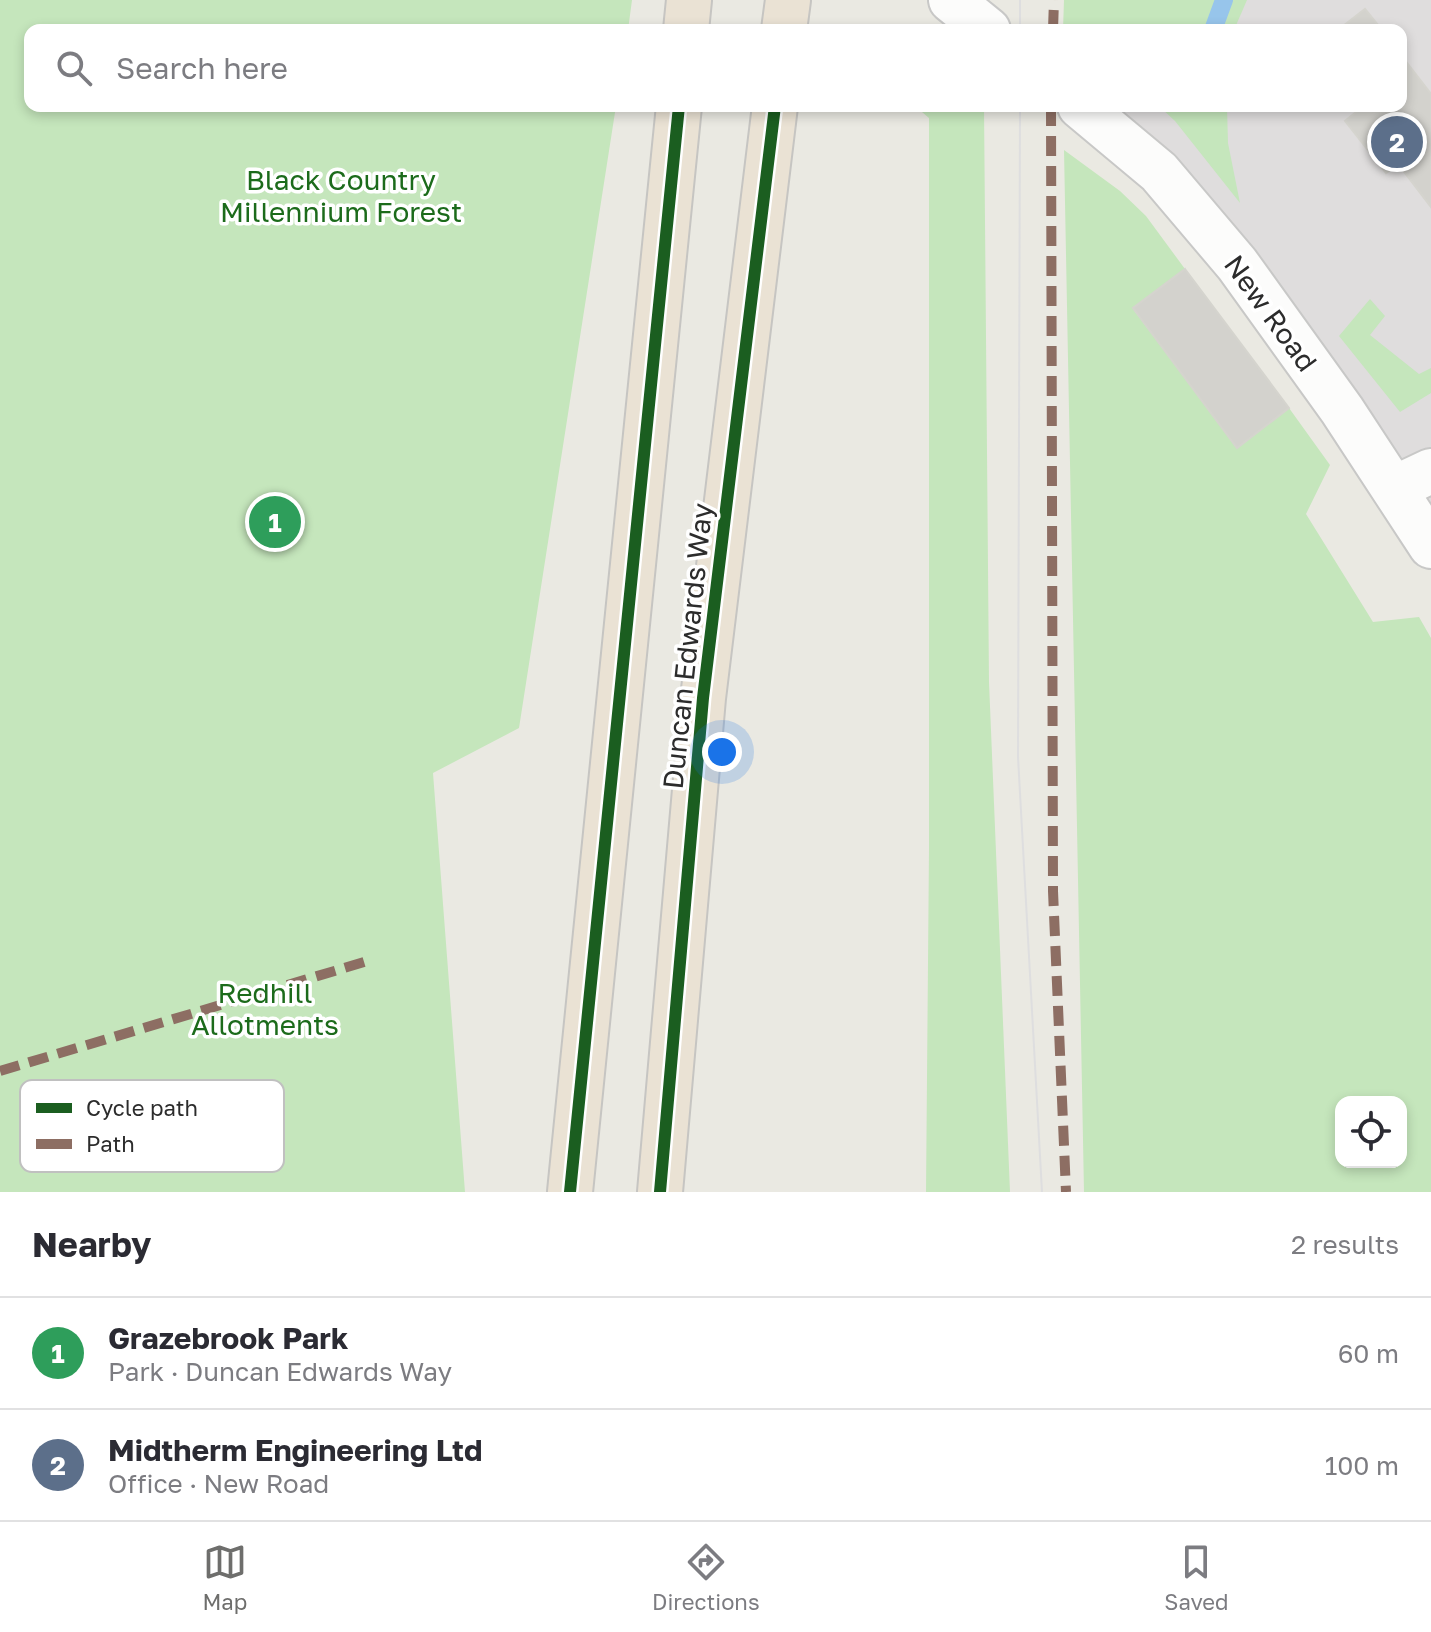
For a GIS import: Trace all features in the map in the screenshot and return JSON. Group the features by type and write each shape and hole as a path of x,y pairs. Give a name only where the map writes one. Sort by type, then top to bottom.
{"highway":[{"path":"687,24 689,0"},
{"path":"785,24 788,0"},
{"path":"570,1192 678,112"},
{"name":"Duncan Edwards Way","path":"660,1192 703,698 774,112"}],"street":[{"path":"953,1 981,24"},
{"name":"New Road","path":"1087,112 1159,172 1413,480 1431,546"}],"shaded area":[{"path":"1078,0 1431,0 1431,546 1395,488 1085,112 1407,112 1407,24 1076,24"}],"green space":[{"path":"0,0 632,0 629,24 24,24 24,112 615,112 519,728 433,773 465,1192 0,1192"},
{"path":"1064,0 1247,0 1237,24 1063,24"},
{"path":"922,112 984,112 989,682 1010,1192 926,1192 929,118"},
{"path":"1165,112 1227,112 1228,143 1240,203"},
{"path":"1064,150 1120,191 1146,216 1185,269 1133,309 1237,447 1289,408 1330,465 1306,514 1373,622 1419,617 1431,638 1431,1192 1084,1192"},
{"path":"1370,299 1385,316 1370,335 1419,374 1431,368 1431,393 1400,412 1339,336"}],"building":[{"path":"1365,9 1377,24 1346,24"},
{"path":"1407,63 1431,94 1431,207 1398,164 1386,173 1345,121 1356,112 1407,112"},
{"path":"1185,269 1289,408 1237,448 1133,308"}],"waterway":[{"path":"1215,24 1224,0"}],"tram line":[{"path":"1020,0 1020,24"},
{"path":"1020,112 1018,757 1042,1192"}],"marked path":[{"path":"1053,24 1054,0"},
{"path":"1051,112 1053,891 1066,1192"},
{"path":"0,1071 371,960"}],"cycle path":[{"path":"570,1192 678,112"},
{"path":"660,1192 703,698 774,112"}],"place":[{"name":"Midtherm Engineering Ltd","path":"1397,142"},
{"name":"Grazebrook Park","path":"275,522"}],"park label":[{"name":"Black Country Millennium Forest","path":"341,195"},
{"name":"Redhill Allotments","path":"265,1008"}]}
